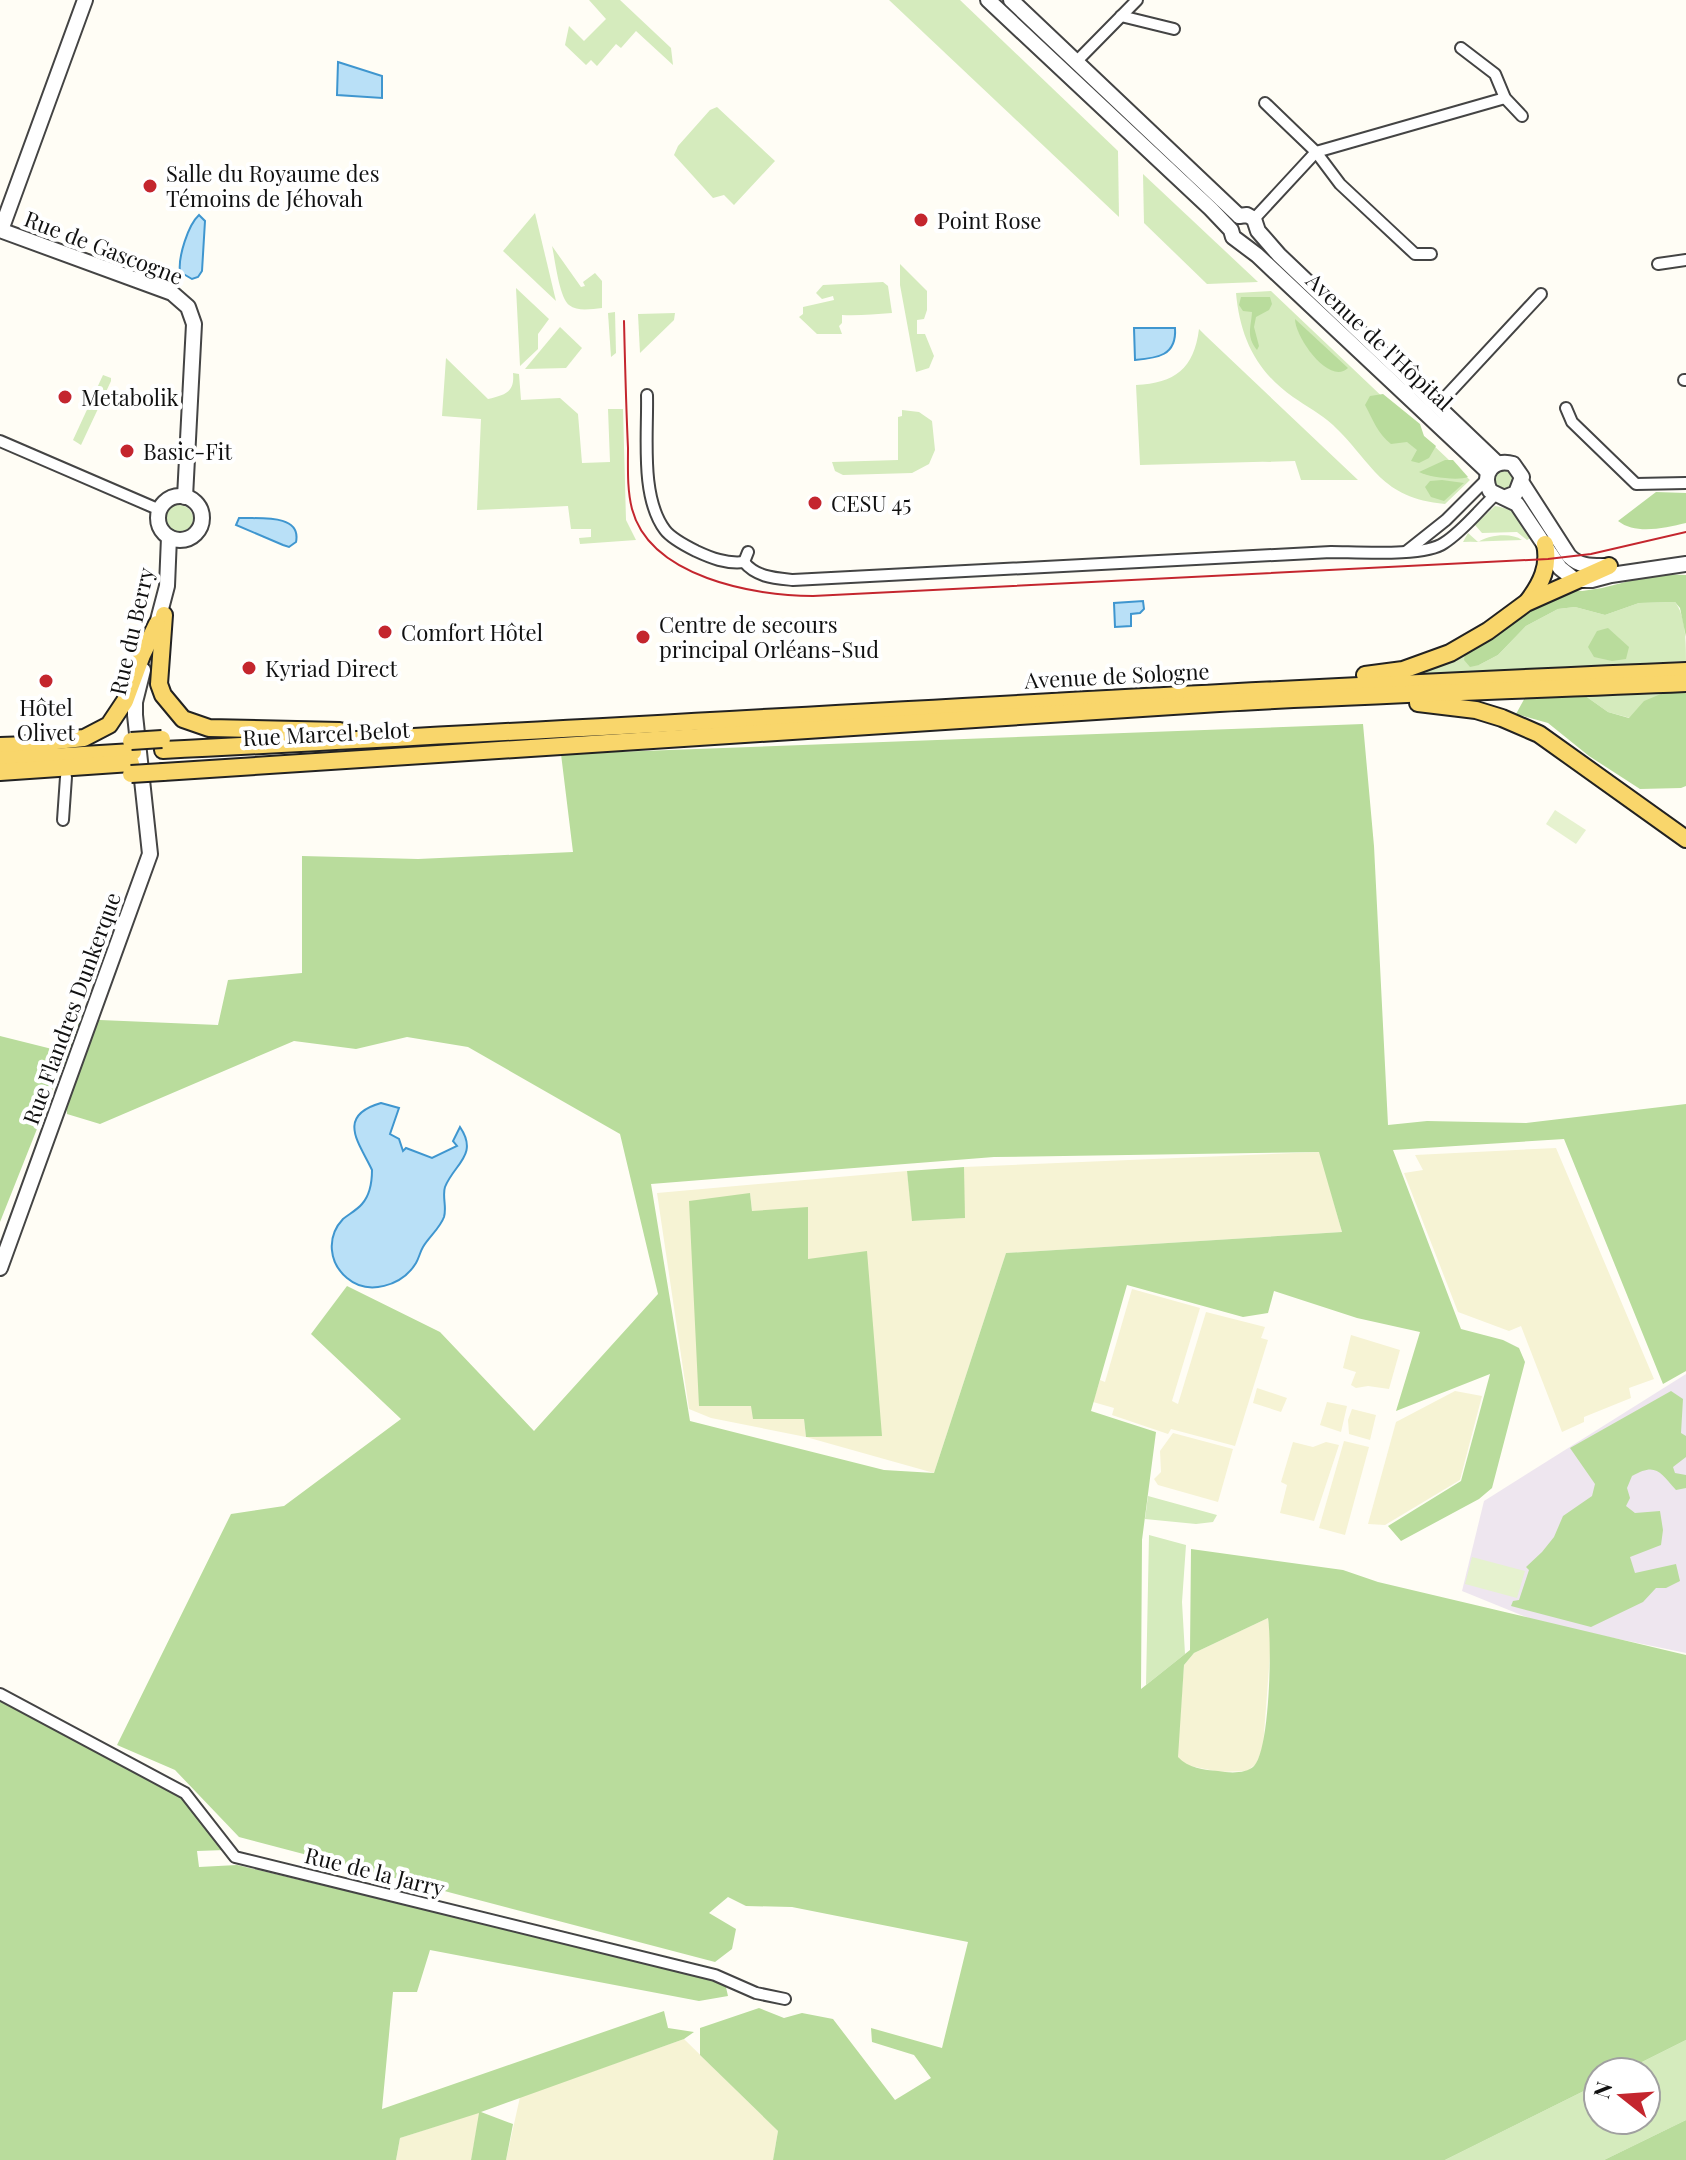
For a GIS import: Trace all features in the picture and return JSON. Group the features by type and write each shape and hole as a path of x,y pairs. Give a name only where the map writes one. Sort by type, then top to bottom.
{"main road":[{"path":"1526,603 1540,585 1548,559 1545,544"},
{"path":"922,708 1015,693 1346,678 1403,670 1450,653 1488,631 1526,603 1609,566"},
{"path":"161,620 159,684 175,711 194,724 209,728 272,731 551,731"},
{"path":"0,746 84,738 109,725 125,701 142,655 161,620"},
{"name":"Avenue de Sologne","path":"551,731 922,708 1686,671"},
{"path":"1281,701 1686,683"},
{"path":"1281,701 1426,703 1476,710 1502,718 1539,734 1686,839"},
{"name":"Rue Marcel Belot","path":"0,760 133,753 163,756 654,739 1041,713 1281,701"},
{"path":"163,756 272,731"},
{"name":"Rue Marcel Belot","path":"163,756 551,731"},
{"path":"19,745 133,753"},
{"path":"0,780 66,777 133,753"},
{"name":"Rue Marcel Belot","path":"0,772 133,753"}],"street":[{"path":"0,231 85,0"},
{"path":"988,0 1211,209 1231,230 1233,237 1243,243 1255,238 1251,222"},
{"name":"Avenue de l'Hôpital","path":"1011,0 1251,222 1279,255 1437,406 1491,472"},
{"path":"1060,68 1078,63 1137,0"},
{"path":"1121,16 1174,29"},
{"path":"1461,48 1495,74 1505,98 1522,116"},
{"path":"1075,82 1078,63"},
{"path":"1231,230 1233,222 1251,222 1316,152 1505,98"},
{"path":"1265,103 1316,152 1340,184 1415,254 1431,254"},
{"name":"Rue de Gascogne","path":"0,231 172,293 188,307 194,324 185,497"},
{"name":"Avenue de l'Hôpital","path":"1243,243 1491,472"},
{"path":"1658,264 1686,260"},
{"path":"1437,406 1541,294"},
{"path":"647,395 649,490 654,512 666,532 692,549 724,561 746,557 757,574 793,580 1434,548 1500,496 1516,493 1522,483"},
{"path":"1566,408 1572,422 1636,484 1686,483"},
{"path":"0,441 160,510"},
{"path":"1407,551 1446,520 1491,472 1508,462 1518,467 1522,483 1576,563 1609,566 1686,557"},
{"path":"1491,472 1500,496 1517,504 1560,568 1575,580 1592,580 1686,564"},
{"path":"185,497 196,503 202,521 193,537 175,539 160,527 160,510 167,501 185,497"},
{"path":"1446,520 1453,534"},
{"name":"Rue du Berry","path":"150,854 133,753 141,694 171,588 175,539"},
{"path":"63,820 66,777"},
{"name":"Rue Flandres Dunkerque","path":"0,1268 150,854"},
{"name":"Rue de la Jarry","path":"0,1694 185,1793 235,1857 715,1975 756,1993 785,1999"}],"shaded area":[{"path":"1556,1148 1654,1379 1629,1388 1631,1398 1584,1417 1584,1422 1562,1432 1521,1326 1509,1331 1458,1312 1404,1173 1423,1170 1415,1155"},
{"path":"1320,1152 1342,1232 1006,1253 934,1473 806,1437 711,1418 689,1409 657,1193 907,1171 913,1221 964,1218 964,1167","holes":["750,1193 752,1211 808,1259 806,1437 804,1419 753,1418"]},
{"path":"1132,1289 1200,1308 1172,1401 1178,1404 1206,1312 1265,1327 1261,1338 1268,1340 1235,1446 1171,1429 1168,1434 1112,1415 1114,1408 1093,1402 1100,1380 1105,1382"},
{"path":"1351,1335 1400,1350 1389,1389 1356,1388 1351,1385 1356,1372 1343,1368"},
{"path":"1686,1374 1686,1653 1541,1623 1462,1591 1484,1501"},
{"path":"1257,1388 1287,1398 1281,1412 1253,1403"},
{"path":"1455,1391 1482,1396 1460,1480 1385,1525 1368,1524 1396,1422"},
{"path":"1327,1402 1347,1406 1341,1432 1320,1425"},
{"path":"1352,1409 1376,1415 1370,1440 1349,1434 1348,1420"},
{"path":"1173,1433 1233,1449 1218,1502 1158,1485 1154,1479 1161,1472 1160,1451"},
{"path":"1344,1441 1369,1447 1345,1535 1319,1528"},
{"path":"1293,1442 1313,1447 1326,1442 1339,1445 1314,1521 1280,1513 1287,1485 1281,1482"},
{"path":"1268,1618 1271,1641 1263,1747 1256,1764 1247,1771 1220,1772 1185,1765 1177,1757 1184,1665 1194,1653"},
{"path":"684,2039 778,2131 773,2160 506,2160 520,2097"},
{"path":"480,2112 471,2160 396,2160 400,2138"}],"green space":[{"path":"589,0 620,0 671,48 673,65 636,31 621,48 616,44 597,66 591,60 586,65 565,45 569,26 584,41 606,19"},
{"path":"889,0 960,0 1118,151 1119,217"},
{"path":"717,107 775,161 734,205 724,195 713,198 674,155 678,146 710,110"},
{"path":"1143,174 1258,282 1207,284 1144,223"},
{"path":"535,213 556,301 503,251"},
{"path":"552,246 581,287 595,273 602,281 602,308 585,310 569,305 560,286"},
{"path":"900,264 927,291 927,310 924,319 917,320 917,334 925,334 934,356 929,368 916,372 900,285"},
{"path":"883,282 888,286 892,313 842,315 839,326 842,334 817,334 799,317 803,314 803,307 834,300 833,296 822,299 816,293 823,285"},
{"path":"516,288 549,319 538,334 538,349 520,366"},
{"path":"1271,291 1470,480 1445,504 1406,495 1392,487 1333,425 1269,376 1246,338 1236,293"},
{"path":"1241,297 1270,297 1272,304 1269,310 1256,317 1257,350 1250,336 1252,312 1243,311 1239,305"},
{"path":"615,312 616,353 611,357 608,313"},
{"path":"675,313 674,320 640,353 638,314"},
{"path":"1295,319 1348,368 1340,372 1332,370 1314,357 1296,327"},
{"path":"560,327 582,348 566,368 525,369"},
{"path":"1199,329 1358,480 1301,480 1295,461 1140,465 1136,385 1162,381 1180,371 1193,354"},
{"path":"446,358 488,399 510,389 513,373 519,374 521,400 560,398 578,414 582,463 610,462 608,409 623,409 626,520 636,540 580,544 579,538 591,537 591,529 571,529 568,506 477,510 481,419 442,416"},
{"path":"103,375 111,381 81,445 73,440"},
{"path":"1383,394 1420,424 1424,436 1436,446 1429,458 1419,463 1411,461 1417,450 1407,442 1391,444 1379,431 1365,405 1370,396"},
{"path":"902,410 919,412 932,421 935,450 929,464 912,473 843,475 835,471 832,462 898,460 898,417 902,416"},
{"path":"1445,460 1453,460 1468,477 1443,478 1419,472"},
{"path":"1505,469 1513,472 1516,480 1513,488 1505,491 1497,488 1494,480 1497,472"},
{"path":"1430,481 1464,483 1444,501 1431,497 1425,487"},
{"path":"1656,492 1686,493 1686,523 1642,529 1618,521"},
{"path":"179,505 189,509 193,519 189,529 179,533 169,529 165,519 169,509"},
{"path":"1495,506 1514,513 1532,537 1527,540 1517,532 1482,533 1475,525"},
{"path":"1468,533 1477,542 1463,542"},
{"path":"1500,535 1522,540 1479,541"},
{"path":"1657,574 1686,575 1686,637 1680,608 1675,602 1639,603 1605,615 1575,607 1558,609 1526,626 1498,655 1479,665 1470,667 1464,660 1465,653 1531,607 1563,589 1582,591 1602,588"},
{"path":"1675,602 1683,622 1686,661 1404,677 1465,653 1479,665 1498,655 1526,626 1558,609 1575,607 1605,615 1639,603"},
{"path":"1608,628 1629,647 1626,659 1612,661 1594,657 1588,647 1597,631"},
{"path":"1686,687 1686,693 1668,691 1630,718 1608,712 1584,695"},
{"path":"1668,691 1686,693 1686,786 1681,788 1640,789 1589,756 1548,723 1516,714 1527,694 1584,695 1608,712 1629,718 1644,701"},
{"path":"1363,724 1374,846 1388,1125 1427,1121 1526,1123 1686,1104 1686,1371 1663,1384 1564,1139 1393,1150 1461,1329 1503,1340 1519,1348 1525,1362 1492,1488 1479,1499 1401,1541 1388,1526 1461,1481 1490,1374 1396,1411 1420,1332 1357,1318 1274,1291 1268,1313 1243,1317 1127,1285 1091,1411 1156,1432 1142,1540 1141,1689 1190,1650 1191,1549 1343,1570 1378,1582 1686,1655 1686,2040 1654,2056 1582,2056 1582,2092 1445,2160 773,2160 778,2131 700,2055 700,2028 759,2008 784,2018 802,2013 833,2019 895,2100 931,2078 914,2055 872,2042 871,2028 942,2048 968,1942 792,1907 746,1906 728,1897 709,1913 736,1929 732,1949 715,1962 239,1837 175,1770 117,1745 231,1514 284,1506 401,1419 311,1334 347,1286 440,1332 534,1431 658,1294 620,1134 468,1047 407,1037 356,1049 294,1041 100,1124 67,1114 64,1061 0,1222 0,1036 68,1053 82,1013 100,1020 218,1025 228,980 302,973 302,856 418,859 573,852 561,754","holes":["1319,1152 1342,1232 1006,1253 934,1473 884,1470 690,1421 651,1184 994,1157","1268,1618 1267,1719 1264,1739 1254,1766 1232,1772 1186,1764 1178,1757 1184,1665 1194,1653"]},
{"path":"1555,810 1586,830 1576,844 1546,824"},
{"path":"964,1167 965,1218 912,1221 907,1171"},
{"path":"750,1193 752,1211 808,1207 808,1259 867,1251 882,1436 806,1437 804,1419 753,1419 751,1406 699,1406 689,1201"},
{"path":"1671,1391 1683,1399 1681,1433 1686,1436 1686,1457 1673,1467 1675,1473 1686,1475 1686,1488 1676,1490 1657,1471 1640,1472 1632,1476 1627,1488 1630,1498 1626,1506 1635,1513 1660,1511 1663,1530 1661,1545 1630,1557 1635,1573 1676,1564 1680,1581 1666,1588 1656,1588 1643,1602 1591,1627 1511,1606 1513,1601 1519,1600 1529,1570 1526,1567 1554,1537 1563,1516 1592,1496 1595,1484 1570,1448"},
{"path":"1148,1496 1217,1515 1213,1522 1196,1524 1145,1519"},
{"path":"1149,1535 1186,1545 1182,1602 1185,1654 1146,1685"},
{"path":"1472,1557 1525,1571 1517,1598 1465,1584"},
{"path":"0,1697 182,1795 225,1850 197,1851 199,1867 237,1865 700,1975 725,1983 728,1996 699,2001 430,1950 417,1992 393,1992 382,2109 664,2011 668,2028 694,2032 684,2039 481,2112 513,2124 506,2160 471,2160 479,2113 400,2138 396,2160 0,2160"},
{"path":"1686,2040 1686,2120 1662,2132 1662,2056 1654,2056"},
{"path":"1582,2092 1582,2136 1653,2136 1604,2160 1445,2160"},
{"path":"1686,2120 1686,2160 1604,2160 1653,2136 1662,2136 1662,2132"}],"water":[{"path":"338,62 382,76 382,98 337,95"},
{"path":"199,215 205,221 202,271 192,279 180,272 181,258 188,233"},
{"path":"1134,328 1175,328 1173,345 1164,354 1135,360"},
{"path":"239,518 267,518 285,522 296,533 296,542 289,547 283,545 236,525"},
{"path":"1143,601 1144,609 1131,614 1131,626 1115,627 1114,603"},
{"path":"381,1103 399,1108 390,1134 399,1139 403,1151 406,1148 432,1158 457,1146 453,1141 460,1127 467,1145 463,1159 445,1187 444,1217 416,1263 394,1283 374,1287 355,1283 341,1272 333,1257 332,1242 343,1219 362,1204 369,1192 372,1170 357,1141 355,1123 358,1115"}],"tram line":[{"path":"624,321 629,486 632,509 643,532 660,551 682,566 707,578 762,592 813,596 1548,559 1591,554 1686,532"}],"place":[{"name":"Salle du Royaume des Témoins de Jéhovah","path":"150,186"},
{"name":"Point Rose","path":"921,220"},
{"name":"Metabolik","path":"65,397"},
{"name":"Basic-Fit","path":"127,451"},
{"name":"CESU 45","path":"815,503"},
{"name":"Comfort Hôtel","path":"385,632"},
{"name":"Centre de secours principal Orléans-Sud","path":"643,637"},
{"name":"Kyriad Direct","path":"249,668"},
{"name":"Hôtel Olivet","path":"46,681"}]}
